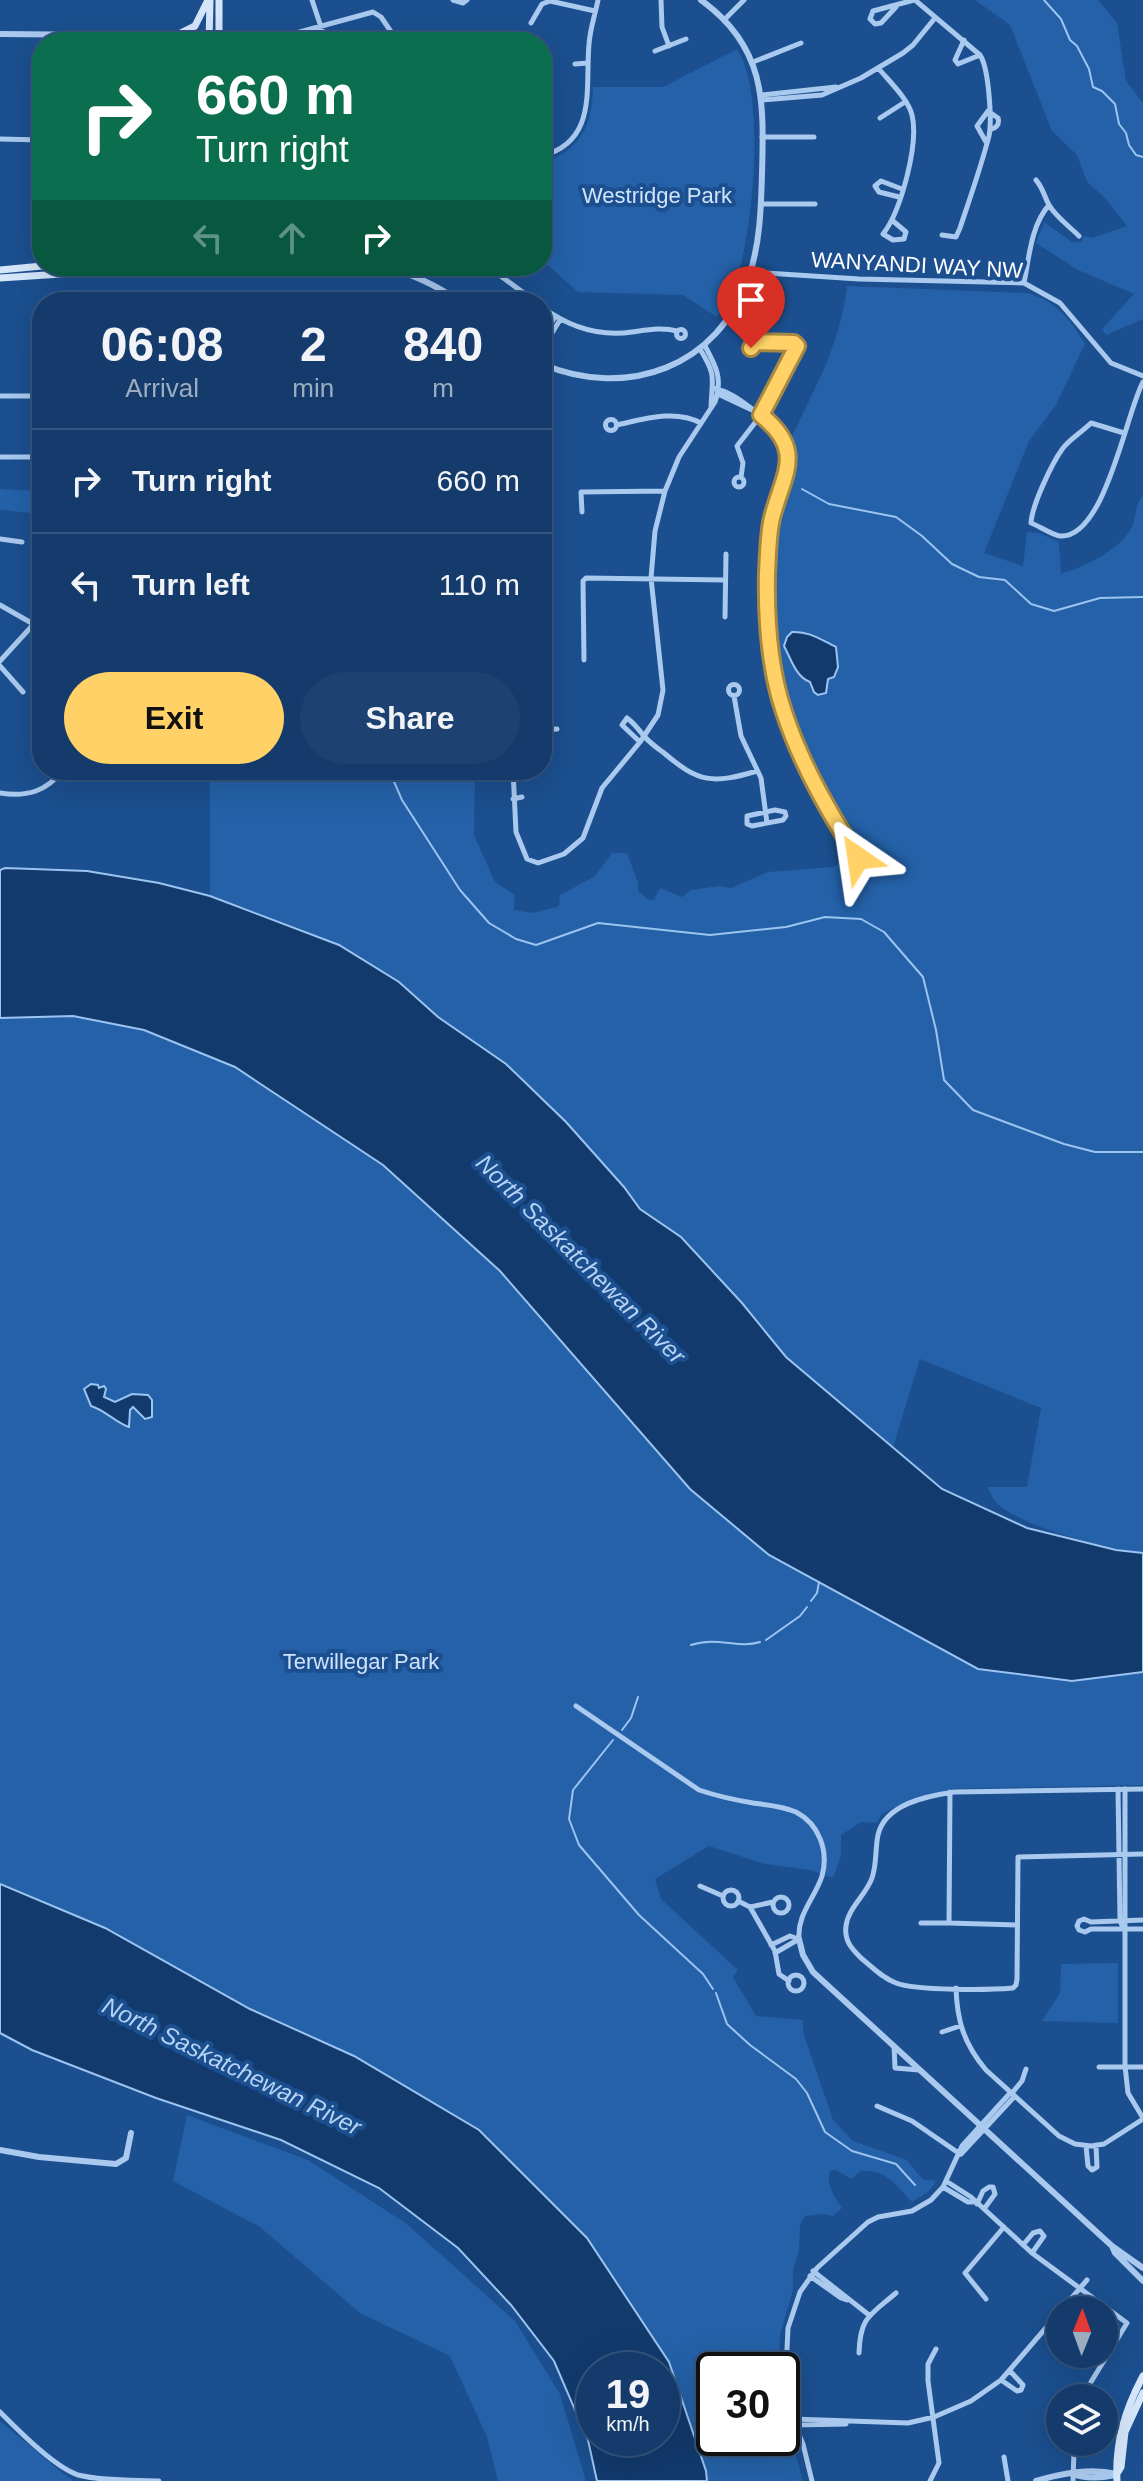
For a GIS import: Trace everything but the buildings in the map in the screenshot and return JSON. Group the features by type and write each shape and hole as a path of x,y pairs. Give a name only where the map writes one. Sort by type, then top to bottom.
{"main road":[{"path":"183,32 195,26 209,0"},
{"path":"209,0 213,32"},
{"path":"215,32 219,0"},
{"path":"0,270 32,267"},
{"path":"0,278 32,276"},
{"path":"1117,2478 1120,2431 1143,2376"},
{"path":"1117,2478 1125,2432 1143,2393"}],"street":[{"path":"312,0 324,32"},
{"path":"453,0 463,3 467,0"},
{"path":"552,151 568,143 581,128 598,0"},
{"path":"661,0 662,27 669,46"},
{"path":"552,367 588,378 621,379 654,372 702,348 739,303 751,272 761,204 762,97 753,62 740,38 725,19 701,0"},
{"path":"725,19 744,0"},
{"path":"896,7 881,23 875,24 870,19 873,11 914,0 980,55 989,83 990,130 960,228 956,237 942,235"},
{"path":"531,23 542,4 550,1 595,11"},
{"path":"298,32 373,12 381,17 391,32"},
{"path":"762,97 822,95 879,69 913,45 935,18"},
{"path":"0,34 32,34"},
{"path":"655,51 686,39"},
{"path":"964,40 955,60 958,64 980,55"},
{"path":"753,62 801,43"},
{"path":"575,64 588,63"},
{"path":"879,69 912,114 910,165 893,221 883,234 893,240 904,239 906,232 893,221"},
{"path":"880,118 905,102"},
{"path":"988,111 999,122 997,127 990,130"},
{"path":"986,143 977,128 988,111"},
{"path":"762,137 814,137"},
{"path":"0,139 32,140"},
{"path":"1036,180 1049,205 1079,236"},
{"path":"899,197 875,190 875,184 881,181 902,189"},
{"path":"761,204 815,204"},
{"path":"1024,283 1036,229 1049,205"},
{"name":"WANYANDI WAY NW","path":"751,272 859,279 1024,283 1060,303 1111,363 1143,376"},
{"path":"416,276 446,292"},
{"path":"502,276 522,292"},
{"path":"552,314 600,333 654,329 677,331"},
{"path":"552,325 558,318"},
{"path":"552,330 558,318"},
{"path":"741,477 743,463 737,446 761,415 798,348 794,343 756,342"},
{"path":"513,780 516,832 527,859 538,863 564,854 583,838 602,788 642,740 658,715 663,690 651,578 655,531 665,491 679,457 711,408 716,391 713,373 702,348"},
{"path":"1124,433 1091,423 1073,437 1052,469 1031,523 1060,536 1087,523 1112,474 1143,382"},
{"path":"716,391 761,415 782,435 787,449 786,479 772,521 767,571 771,650 783,710 805,765 858,858"},
{"path":"0,396 32,396"},
{"path":"617,425 667,415 691,418 701,423"},
{"path":"0,457 32,457"},
{"path":"582,512 581,492 665,491"},
{"path":"0,539 22,542"},
{"path":"725,617 726,554"},
{"path":"584,660 583,581 586,578 725,580"},
{"path":"0,605 32,623"},
{"path":"23,692 0,664 32,625"},
{"path":"734,696 738,725 761,778 767,823"},
{"path":"552,729 557,729"},
{"path":"642,740 685,771 698,776 714,780 731,779 757,771"},
{"path":"0,793 22,795 36,792 54,780"},
{"path":"513,799 522,797"},
{"path":"781,810 786,816 783,820 767,823 752,826 746,820 751,814 781,810"},
{"path":"576,1706 699,1790 788,1809 809,1822 820,1837 824,1861 820,1880 801,1917 799,1939 803,1955 813,1972 1112,2246 1143,2268"},
{"path":"956,1988 960,2026 982,2065 1064,2139 1096,2146 1113,2140 1143,2119 1128,2093 1125,2066 1124,1929 1118,1789"},
{"path":"1122,1855 1125,1789"},
{"path":"1143,1789 950,1792 901,1808 885,1820 878,1837 871,1879 848,1918 846,1934 852,1949 890,1981 918,1988 1015,1987 1018,1857 1143,1854"},
{"path":"949,1923 950,1792"},
{"path":"700,1886 723,1896 727,1905 732,1906 738,1901"},
{"path":"723,1896 733,1891 738,1901"},
{"path":"738,1901 750,1907 775,1953 778,1972 789,1981"},
{"path":"750,1907 773,1902"},
{"path":"1143,1920 1091,1922 1084,1919 1077,1926 1085,1932 1091,1929 1143,1929"},
{"path":"921,1923 1017,1925"},
{"path":"771,1945 790,1936 799,1939"},
{"path":"775,1953 799,1939"},
{"path":"942,2032 960,2026"},
{"path":"894,2046 895,2068 920,2070"},
{"path":"1099,2067 1143,2067"},
{"path":"786,2352 793,2310 812,2274 868,2222 916,2209 931,2200 944,2184 962,2146 984,2127 1013,2094 1026,2069"},
{"path":"877,2106 912,2121 960,2154"},
{"path":"0,2150 116,2164 126,2158 131,2133"},
{"path":"1086,2146 1088,2166 1092,2170 1097,2167 1096,2146"},
{"path":"944,2184 968,2202 984,2209 1032,2253 1127,2323 1091,2382"},
{"path":"975,2203 983,2191 993,2187 995,2194 984,2209"},
{"path":"986,2299 965,2273 1004,2227"},
{"path":"1023,2245 1033,2233 1040,2231 1044,2236 1032,2253"},
{"path":"1112,2246 1123,2263 1143,2281"},
{"path":"812,2274 841,2298 869,2315"},
{"path":"800,2422 908,2423 934,2417 971,2401 1010,2371 1087,2280"},
{"path":"859,2353 860,2331 869,2315 896,2293"},
{"path":"930,2481 939,2463 928,2373 928,2364 936,2349"},
{"path":"1001,2380 1017,2391 1021,2390 1023,2385 1010,2371"},
{"path":"0,2412 50,2457 77,2475 159,2481"},
{"path":"800,2439 812,2481"},
{"path":"1072,2478 1074,2456"},
{"path":"1004,2457 1008,2481"},
{"path":"1036,2481 1072,2478 1080,2471 1117,2478"}],"green space":[{"path":"975,0 1098,0 1117,23 1126,81 1143,103 1143,319 1106,335 1102,329 1134,294 1078,270 1036,243 1044,222 1072,242 1081,242 1084,236 1092,238 1127,226 1106,199 1087,182 1077,155 1052,131 1010,25"},
{"name":"Westridge Park","path":"737,49 746,71 754,131 751,200 741,262 733,289 717,317 683,295 578,292 552,269 552,159 575,144 582,135 590,114 593,87 663,87"},
{"path":"847,286 1027,293 1061,312 1085,344 1056,405 1029,441 984,553 1023,566 1027,532 1039,533 1059,542 1061,573 1079,568 1109,551 1125,537 1143,495 1143,1553 1050,1530 1014,1515 995,1501 987,1487 1027,1487 1041,1408 920,1359 893,1447 786,1357 742,1303 681,1237 640,1209 566,1122 506,1064 438,1017 399,982 339,945 210,896 210,780 475,780 474,835 495,882 515,895 514,910 533,913 559,906 560,895 595,876 612,853 627,853 638,891 649,900 654,900 660,888 682,897 691,890 719,886 731,888 768,872 833,867 849,856 801,771 776,704 767,667 760,543 780,466 780,447 764,425 768,412 792,436 819,381 844,307"},
{"path":"0,489 32,491 32,513 0,510"},
{"name":"Terwillegar Park","path":"73,1016 144,1030 235,1067 383,1165 500,1271 690,1489 769,1555 978,1669 1072,1681 1143,1672 1143,1785 951,1789 895,1807 881,1815 877,1823 861,1822 841,1835 841,1856 833,1878 810,1870 765,1864 709,1846 655,1879 661,1899 738,1970 733,1977 756,2016 803,2020 803,2032 833,2120 853,2141 907,2160 923,2180 936,2182 928,2192 912,2202 884,2175 860,2171 852,2179 836,2170 830,2171 830,2186 842,2208 833,2216 805,2216 800,2225 793,2290 780,2335 780,2352 696,2352 696,2442 680,2394 680,2352 662,2352 587,2238 250,2010 105,1928 0,1884 0,1018"},
{"path":"1118,1963 1118,2023 1042,2021 1060,1993 1061,1964"},
{"path":"187,2115 308,2160 407,2224 515,2321 560,2394 576,2456 586,2481 498,2481 487,2437 450,2356 360,2313 260,2227 173,2181"},
{"path":"0,2421 61,2472 74,2481 0,2481"},
{"name":"Terwillegar Park","path":"701,2456 796,2456 803,2481 707,2481"}],"water":[{"path":"792,632 810,634 836,647 838,667 834,677 828,679 826,693 818,695 814,692 810,682 794,667 784,646"},
{"name":"North Saskatchewan River","path":"0,870 87,871 159,883 210,896 339,945 399,982 438,1017 506,1064 566,1122 640,1209 681,1237 742,1303 786,1357 942,1489 1027,1528 1116,1550 1143,1553 1143,1672 1072,1681 978,1669 769,1555 690,1489 500,1271 383,1165 235,1067 144,1030 73,1016 0,1018"},
{"path":"91,1384 99,1388 104,1386 104,1397 115,1402 132,1394 148,1395 152,1400 152,1417 145,1419 133,1407 129,1427 120,1423 91,1406 84,1389"},
{"name":"North Saskatchewan River","path":"0,1884 105,1928 250,2009 354,2056 479,2130 587,2238 662,2352 576,2352 576,2412 554,2361 511,2305 458,2248 379,2188 281,2140 156,2098 32,2050 0,2033"},
{"path":"680,2394 696,2442 696,2456 701,2456 707,2481 597,2481 592,2456 680,2456"}],"waterway":[{"path":"1044,0 1061,19 1070,40 1077,46 1089,69 1093,87 1115,104 1119,124 1126,133 1129,145 1136,155 1143,157"},
{"path":"802,489 829,504 896,517 952,564 979,577 1005,580 1031,604 1054,611 1100,598 1143,597"},
{"path":"393,780 402,800 460,890 489,923 516,939 536,945 598,923 710,935 786,927 825,917 861,919 884,932 923,977 944,1080 973,1110 1064,1144 1095,1152 1143,1152"},
{"path":"811,1601 817,1593 819,1582"},
{"path":"766,1640 800,1616 807,1607"},
{"path":"691,1645 760,1642"},
{"path":"622,1730 631,1718 638,1697"},
{"path":"613,1740 573,1790 569,1819 579,1845 639,1915 703,1974 713,1989"},
{"path":"716,1993 727,2024 796,2079 807,2093 825,2132 852,2151 896,2164 915,2185"}],"route":[{"path":"751,348 756,342 767,341 794,343 797,346 761,415 782,435 788,464 772,521 767,571 771,650 783,710 805,765 858,858"}]}
